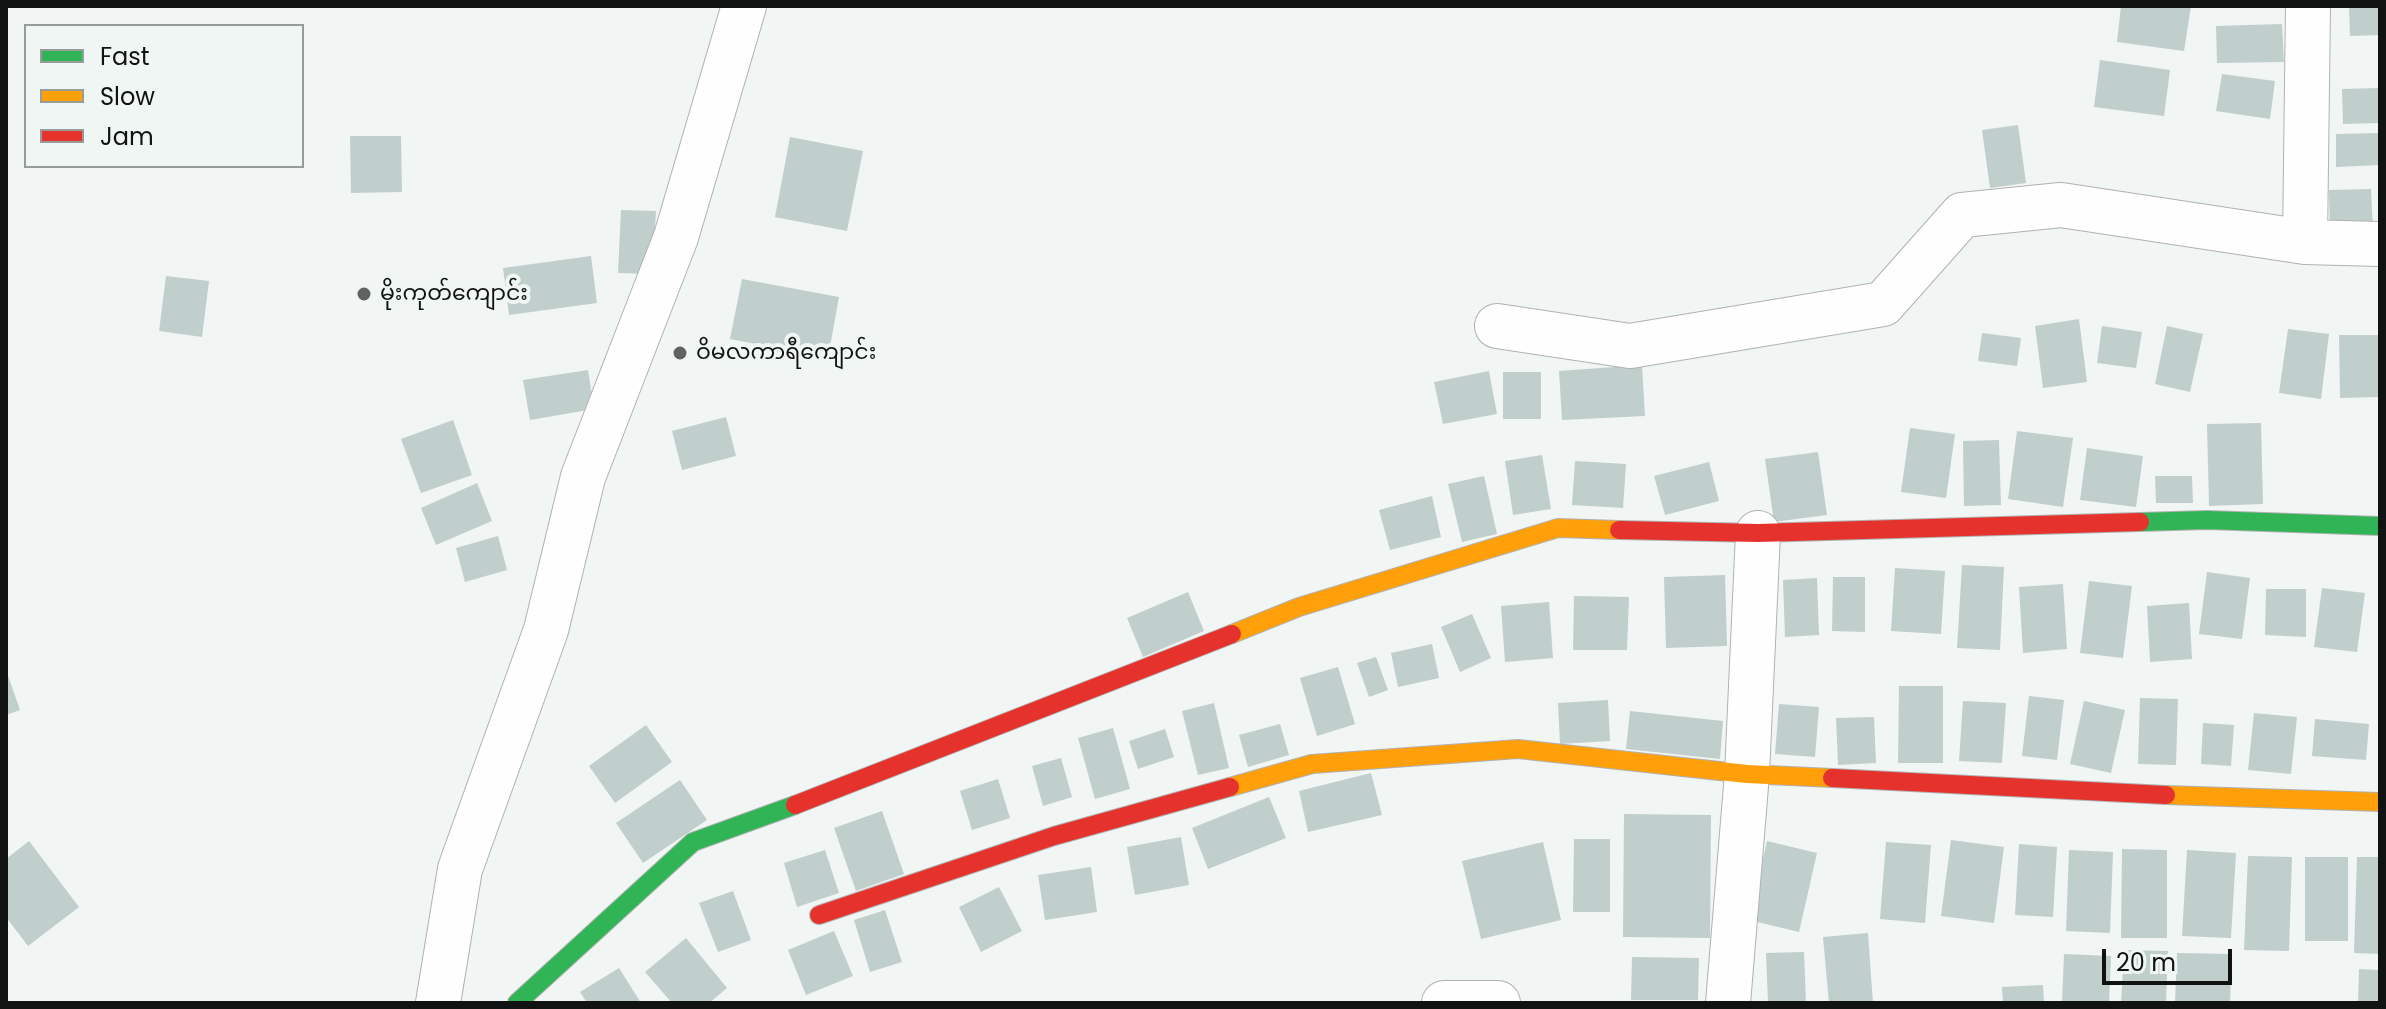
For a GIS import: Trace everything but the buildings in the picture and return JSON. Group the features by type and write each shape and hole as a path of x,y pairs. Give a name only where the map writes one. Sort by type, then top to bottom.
{"street":[{"path":"438,1003 460,869 546,630 583,477 676,237 744,6"},
{"path":"2305,242 2308,6"},
{"path":"1497,326 1630,346 1883,304 1962,215 2061,205 2305,242 2380,244"},
{"path":"517,1003 693,842 862,781 1299,607 1558,528 1758,533 2207,520 2380,526"},
{"path":"1728,1003 1747,774 1758,533"},
{"path":"819,915 1054,836 1312,764 1518,749 1747,774 2266,800 2380,802"},
{"path":"1444,1003 1498,1003"}],"traffic: fast":[{"path":"2140,522 2207,520 2380,526"},
{"path":"517,1003 693,842 795,805"}],"traffic: slow":[{"path":"1232,634 1299,607 1558,528 1619,530"},
{"path":"1230,787 1312,764 1518,749 1747,774 1832,778"},
{"path":"2166,795 2380,802"}],"traffic: jam":[{"path":"1619,530 1758,533 2140,522"},
{"path":"795,805 1232,634"},
{"path":"1832,778 2166,795"},
{"path":"819,915 1054,836 1230,787"}],"place":[{"name":"မိုးကုတ်ကျောင်း","path":"364,294"},
{"name":"ဝိမလကာရီကျောင်း","path":"680,353"}]}
